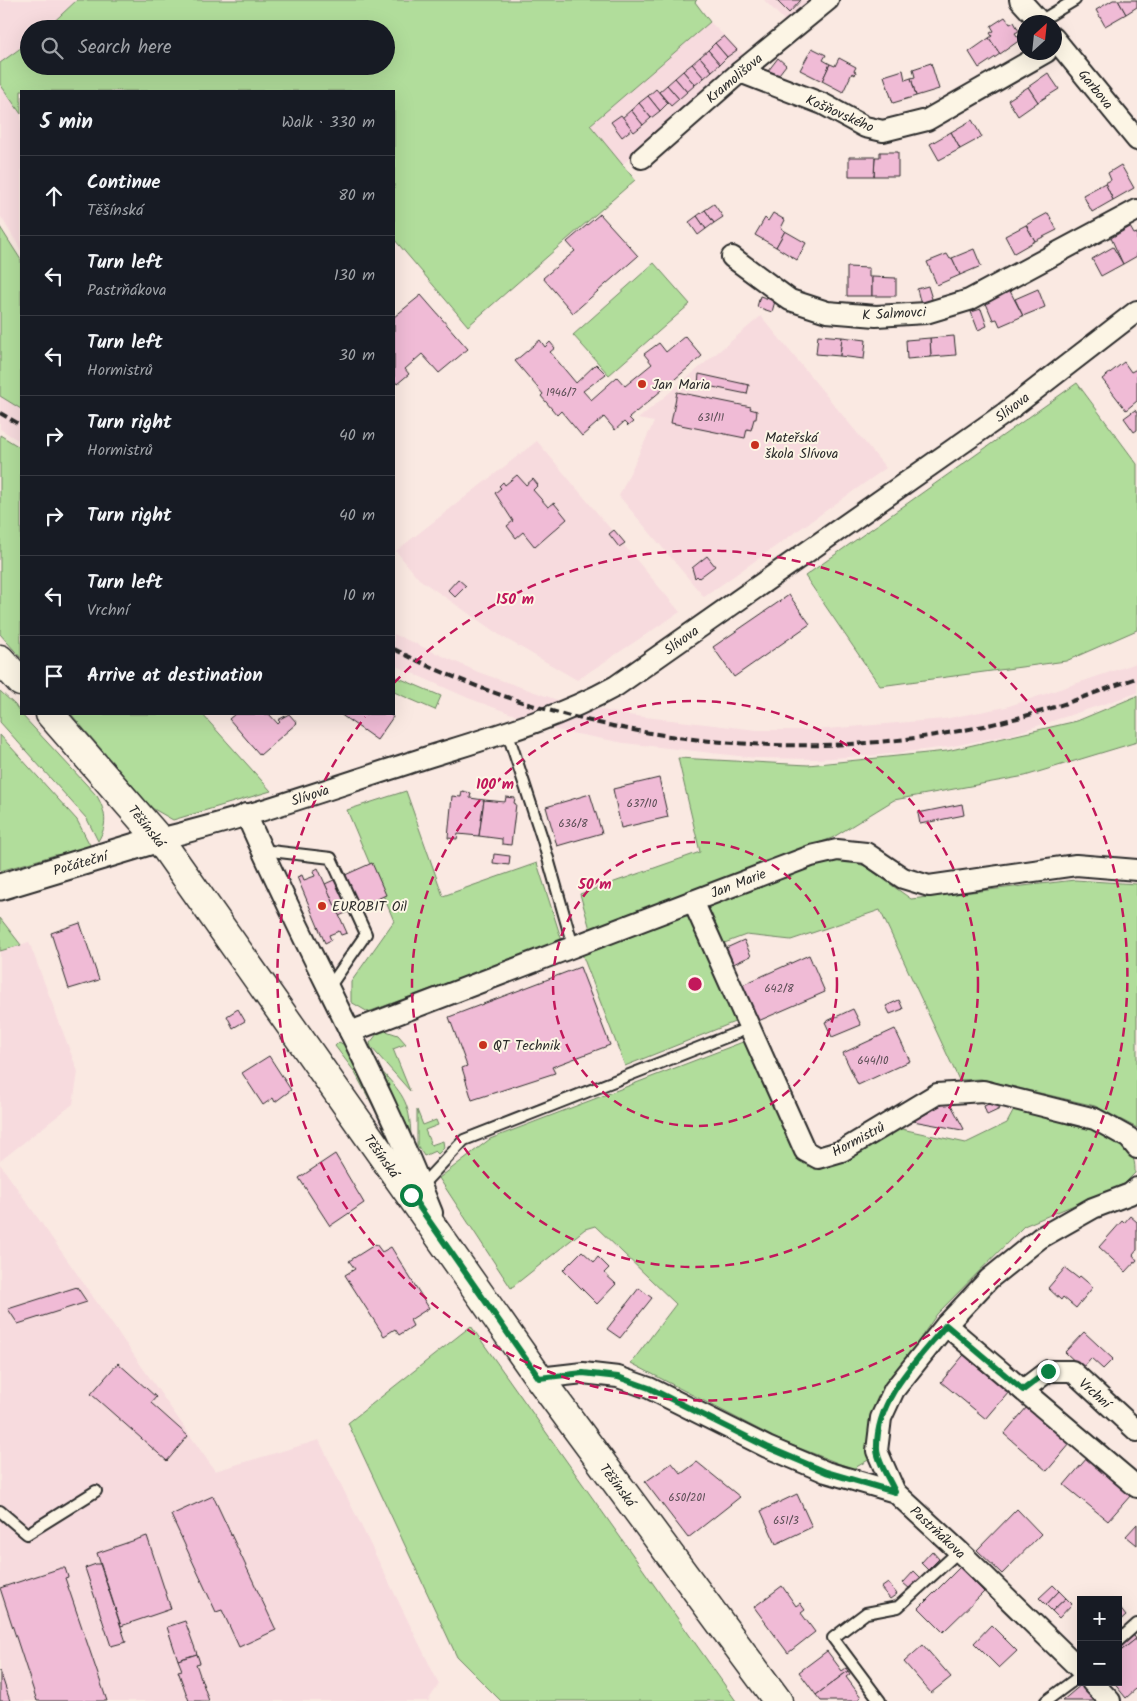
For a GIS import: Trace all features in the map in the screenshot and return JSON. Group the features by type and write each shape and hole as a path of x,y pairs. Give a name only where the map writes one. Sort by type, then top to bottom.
{"main road":[{"path":"0,659 20,681"},
{"name":"Těšínská","path":"51,715 159,839 416,1190 442,1238 539,1378 778,1701"}],"street":[{"name":"Kramolišova","path":"642,158 740,72 828,0"},
{"path":"1020,0 1034,15"},
{"name":"Garbova","path":"1062,55 1137,140"},
{"name":"Košňovského","path":"740,72 823,104 866,127 883,131 927,120 1030,60"},
{"name":"K Salmovci","path":"732,258 790,300 827,312 876,316 926,313 969,300 1137,210"},
{"name":"Slívova","path":"159,839 246,814 506,732 574,707 616,686 1005,413 1137,311"},
{"path":"246,814 261,850 330,986 416,1190"},
{"name":"Počáteční","path":"0,887 159,839"},
{"name":"Jan Marie","path":"350,1032 811,856 837,850 866,853 903,878 930,886 1076,866 1137,870"},
{"name":"Hormistrů","path":"692,901 805,1151 818,1158 842,1151 937,1094 983,1091 1094,1119 1129,1138 1137,1148"},
{"path":"895,1492 877,1451 881,1418 894,1390 946,1325 989,1279 1040,1238 1093,1208 1130,1194 1137,1188"},
{"path":"946,1325 1137,1487"},
{"name":"Vrchní","path":"1023,1390 1048,1371 1072,1371 1137,1431"},
{"name":"Pastrňákova","path":"539,1378 583,1373 618,1377 649,1388 767,1447 826,1472 895,1492 959,1551 1077,1666"},
{"path":"1096,1686 1110,1701"}],"lane":[{"path":"1051,15 1075,0"},
{"path":"506,732 543,841 573,946"},
{"path":"261,850 331,858 366,934 330,986"},
{"path":"416,1190 464,1140 750,1028"},
{"path":"0,1511 27,1534 96,1492"},
{"path":"880,1701 833,1638 866,1613 898,1607 959,1551"},
{"path":"1122,1637 1137,1624"},
{"path":"1046,1701 1077,1678"}],"shaded area":[{"path":"0,0 77,0 56,20 20,20 20,49 0,63"},
{"path":"764,0 817,0 789,25"},
{"path":"710,22 745,56 622,165 590,125"},
{"path":"0,84 20,113 20,248 0,215"},
{"name":"Mateřská škola Slívova","path":"761,316 886,468 704,597 619,496 654,422 638,419"},
{"path":"0,396 20,408 20,441 0,429"},
{"path":"537,441 680,612 577,680 501,636 419,579 396,551"},
{"path":"395,634 478,672 563,702 628,715 757,730 815,730 944,719 1006,707 1137,663 1137,693 1013,734 948,747 880,755 816,759 756,758 624,743 556,730 468,698 395,665"},
{"path":"29,942 78,1072 73,1104 0,1161 0,951"},
{"path":"0,1164 215,1471 319,1440 439,1684 428,1701 0,1701"}],"green space":[{"path":"77,0 697,0 695,2 710,22 590,125 635,180 468,326 395,240 395,90 20,90 20,113 0,84 0,63 20,49 20,75 395,75 395,20 56,20"},
{"path":"0,227 20,258 20,408 0,396"},
{"path":"654,263 690,304 609,375 573,335"},
{"path":"1077,383 1137,464 1137,630 1066,661 880,686 805,576"},
{"path":"0,435 20,447 20,657 0,634"},
{"path":"395,676 441,696 435,710 395,692"},
{"path":"0,691 15,705 20,715 97,796 105,819 98,841 87,819 0,722"},
{"path":"1137,696 1137,742 1025,776 894,800 832,838 590,929 580,894 700,852 678,758 808,765 947,751 1077,721"},
{"path":"72,715 203,715 271,791 173,820 152,808"},
{"path":"0,735 77,820 91,847 72,854 55,855 0,871"},
{"path":"406,791 443,896 537,863 562,941 368,1012 351,1002 351,982 394,921 347,810"},
{"path":"842,859 865,866 911,899 1075,880 1137,884 1137,1128 1095,1106 981,1079 959,1080 880,910 791,940 746,935 719,945 706,905 815,864"},
{"path":"690,914 737,1021 625,1066 582,954"},
{"path":"0,918 21,945 0,951"},
{"path":"386,1031 398,1035 406,1044 393,1049 410,1091 371,1047 370,1043 377,1034"},
{"path":"748,1040 816,1165 842,1161 897,1128 966,1143 1007,1123 1015,1108 1062,1119 1097,1130 1112,1137 1124,1147 1134,1161 1135,1173 1124,1184 1024,1226 937,1314 887,1387 870,1459 853,1469 779,1440 631,1363 676,1304 595,1226 585,1229 511,1288 439,1178 490,1139"},
{"path":"339,1042 352,1049 381,1116 380,1119 354,1071 335,1046"},
{"path":"379,1068 403,1098 409,1114 411,1137"},
{"path":"417,1110 423,1125 436,1120 438,1125 425,1130 431,1145 443,1141 444,1148 438,1154 435,1151 424,1156 417,1145"},
{"path":"471,1326 736,1701 501,1701 457,1657 348,1423"}],"building":[{"path":"776,0 801,0 789,13"},
{"path":"1113,0 1118,0 1126,14 1105,26 1096,10"},
{"path":"1118,0 1137,0 1137,7 1126,14"},
{"path":"1005,17 1010,24 1014,22 1017,27 1017,32 1015,33 1017,42 1000,54 989,38 992,36 990,33 994,31 991,26"},
{"path":"724,36 737,50 727,57 715,43"},
{"path":"989,38 1000,54 979,68 969,52"},
{"path":"715,43 727,57 720,64 708,50"},
{"path":"812,48 826,55 823,60 830,64 822,81 800,70"},
{"path":"708,50 720,64 712,71 700,57"},
{"path":"700,57 712,71 704,78 692,64"},
{"path":"778,58 786,65 776,78 768,71"},
{"path":"839,58 856,67 855,75 852,73 843,92 822,81 830,64 835,66"},
{"path":"931,63 939,89 916,96 911,78 915,77 913,69"},
{"path":"692,64 704,78 695,85 683,71"},
{"path":"903,70 905,80 911,78 916,96 893,103 884,76"},
{"path":"683,71 695,85 687,92 675,78"},
{"path":"1048,73 1059,89 1038,102 1028,87"},
{"path":"675,78 687,92 679,99 667,85"},
{"path":"667,85 679,99 671,106 659,92"},
{"path":"1028,87 1038,102 1018,116 1008,100"},
{"path":"656,89 668,103 660,111 648,96"},
{"path":"648,96 660,111 651,118 639,103"},
{"path":"639,103 651,118 643,125 631,110"},
{"path":"631,110 643,125 634,132 622,118"},
{"path":"621,115 632,129 622,137 611,122"},
{"path":"972,120 982,137 960,149 951,132"},
{"path":"951,132 960,149 939,160 930,144"},
{"path":"880,152 898,152 898,176 874,176 875,157 880,157"},
{"path":"849,157 875,157 874,176 849,176"},
{"path":"1121,165 1134,188 1113,200 1105,183 1111,180 1108,173"},
{"path":"1105,183 1113,200 1092,212 1083,195"},
{"path":"714,204 723,217 714,223 705,210"},
{"path":"705,210 714,223 706,229 697,216"},
{"path":"773,213 785,220 781,228 785,231 776,247 755,235 765,218 768,221"},
{"path":"1048,213 1057,230 1035,241 1026,225"},
{"path":"600,214 638,256 573,313 543,278 575,251 567,242"},
{"path":"697,216 706,229 698,235 689,222"},
{"path":"1026,225 1035,241 1014,253 1005,236"},
{"path":"1130,227 1134,234 1137,233 1137,256 1123,264 1111,238"},
{"path":"785,231 806,243 797,260 776,247"},
{"path":"1113,247 1123,264 1101,276 1092,259"},
{"path":"974,249 981,266 960,275 952,258"},
{"path":"947,254 950,259 952,258 960,275 937,285 927,262"},
{"path":"847,267 869,268 869,277 872,277 872,296 847,296"},
{"path":"872,277 896,278 896,296 872,296"},
{"path":"928,286 933,302 921,305 917,289"},
{"path":"1038,289 1045,307 1023,316 1015,299"},
{"path":"1010,291 1023,316 1000,326 997,319 993,320 985,301"},
{"path":"421,295 468,349 439,373 422,354 405,369 409,374 397,384 395,381 395,316"},
{"path":"760,296 775,301 772,312 757,307"},
{"path":"981,309 987,326 978,330 971,312"},
{"path":"818,335 842,337 840,356 816,354"},
{"path":"685,336 702,356 629,418 633,422 628,426 624,422 615,430 604,417 582,436 561,411 557,415 541,396 543,394 515,361 540,340 545,347 550,342 555,348 550,352 576,383 596,364 606,374 583,391 591,400 617,377 625,386 652,364 644,354 659,343 666,352"},
{"path":"954,336 956,355 931,357 930,338"},
{"path":"842,337 866,340 864,359 840,356"},
{"path":"930,338 931,357 907,359 906,340"},
{"path":"1124,362 1131,372 1137,369 1137,401 1126,410 1102,379"},
{"path":"699,374 749,385 747,394 698,384"},
{"path":"677,392 751,407 750,409 757,411 756,419 754,419 751,430 747,429 745,438 671,423"},
{"path":"1135,410 1137,413 1137,430 1134,432 1124,418"},
{"path":"517,475 526,485 533,479 538,485 533,490 548,507 554,503 567,519 535,547 523,532 516,538 507,526 513,521 495,493 501,488 499,486 503,482 505,485"},
{"path":"614,530 625,543 619,547 609,534"},
{"path":"707,556 715,566 699,578 697,576 695,578 692,568"},
{"path":"458,579 466,586 455,597 448,590"},
{"path":"789,595 810,624 734,677 713,647"},
{"path":"234,715 270,715 278,724 280,722 278,720 290,715 297,723 260,755 229,719"},
{"path":"341,715 390,715 393,717 377,740"},
{"path":"659,778 668,817 621,828 613,789"},
{"path":"462,791 471,793 470,798 484,800 479,836 458,834 457,839 448,838 452,796 461,797"},
{"path":"590,794 602,833 557,846 546,807"},
{"path":"506,797 515,798 514,803 516,804 511,845 502,844 502,839 479,836 484,800 505,802"},
{"path":"962,804 964,815 920,824 918,813"},
{"path":"494,854 510,856 509,865 493,863"},
{"path":"372,863 386,895 339,916 325,884"},
{"path":"318,868 347,933 341,935 339,931 329,935 331,940 325,943 297,877 302,875 304,880 315,876 313,871"},
{"path":"80,923 99,980 69,989 51,933"},
{"path":"744,940 751,956 731,965 724,949"},
{"path":"809,955 825,992 756,1022 740,986"},
{"path":"580,967 610,1045 552,1067 555,1073 472,1100 462,1068 467,1066 449,1017"},
{"path":"899,1000 903,1009 890,1014 886,1006"},
{"path":"238,1009 245,1021 233,1028 227,1016"},
{"path":"853,1009 861,1025 832,1037 825,1022"},
{"path":"895,1029 910,1061 858,1085 843,1053"},
{"path":"269,1056 291,1090 275,1102 273,1098 263,1105 242,1073"},
{"path":"949,1101 964,1129 913,1121"},
{"path":"996,1101 1000,1109 987,1115 984,1106"},
{"path":"335,1154 364,1203 330,1226 299,1178"},
{"path":"1130,1216 1137,1222 1137,1250 1133,1255 1137,1260 1126,1272 1099,1247 1122,1221 1124,1223"},
{"path":"376,1244 382,1252 391,1247 429,1308 410,1320 413,1326 399,1335 395,1329 384,1336 345,1275 355,1269 349,1261"},
{"path":"582,1251 594,1262 598,1257 609,1268 604,1273 616,1284 597,1304 563,1270"},
{"path":"1065,1268 1078,1278 1080,1276 1093,1287 1076,1308 1063,1297 1061,1300 1048,1288"},
{"path":"77,1287 87,1302 18,1324 8,1309"},
{"path":"639,1288 652,1298 620,1338 607,1329"},
{"path":"1084,1332 1113,1359 1103,1369 1091,1358 1082,1368 1065,1352"},
{"path":"968,1350 976,1356 971,1362 1009,1392 986,1419 941,1382"},
{"path":"118,1363 156,1397 151,1403 188,1436 167,1461 91,1394"},
{"path":"1027,1407 1070,1444 1047,1471 1004,1434"},
{"path":"1087,1458 1131,1495 1108,1521 1064,1485"},
{"path":"697,1462 740,1497 688,1538 645,1482 672,1463 681,1474"},
{"path":"797,1494 812,1527 776,1544 761,1511"},
{"path":"213,1496 276,1630 239,1647 222,1610 216,1612 171,1515"},
{"path":"1017,1509 1041,1534 1002,1574 977,1550"},
{"path":"1137,1524 1137,1545 1126,1536"},
{"path":"147,1536 171,1609 121,1626 97,1553"},
{"path":"932,1551 939,1559 928,1570 921,1563"},
{"path":"100,1564 126,1642 111,1646 85,1568"},
{"path":"960,1567 984,1592 943,1632 919,1608"},
{"path":"65,1568 68,1577 65,1578 107,1701 37,1701 0,1588"},
{"path":"914,1571 921,1578 910,1589 903,1583"},
{"path":"888,1583 897,1594 890,1599 881,1588"},
{"path":"1053,1585 1059,1591 1046,1605 1039,1598"},
{"path":"782,1586 796,1606 800,1603 805,1610 801,1613 815,1632 788,1653 754,1607"},
{"path":"1059,1591 1066,1598 1052,1611 1046,1605"},
{"path":"1066,1598 1072,1604 1059,1618 1052,1611"},
{"path":"1122,1611 1126,1616 1122,1620"},
{"path":"185,1621 197,1654 178,1660 167,1627"},
{"path":"991,1625 1017,1651 999,1668 974,1643"},
{"path":"1133,1634 1136,1639 1122,1650 1122,1642"},
{"path":"1137,1638 1137,1688 1126,1698 1116,1686 1122,1686 1122,1650"},
{"path":"923,1645 951,1677 931,1693 904,1662"},
{"path":"827,1651 842,1671 846,1668 848,1671 816,1695 799,1672"},
{"path":"197,1654 200,1663 196,1664 209,1701 189,1701 178,1671 182,1670 178,1660"},
{"path":"0,1671 10,1701 0,1701"},
{"path":"848,1671 850,1674 846,1677 861,1697 856,1701 821,1701 816,1695"},
{"path":"1080,1686 1084,1686 1096,1701 1062,1701"}],"railway":[{"path":"0,413 20,424"},
{"path":"395,649 465,681 539,707 616,727 695,739 774,745 854,744 932,735 1025,716 1137,678"}],"place":[{"name":"Jan Maria","path":"642,384"},
{"name":"Mateřská škola Slívova","path":"755,445"},
{"name":"EUROBIT Oil","path":"322,906"},
{"name":"QT Technik","path":"483,1045"}],"route":[{"path":"411,1195 497,1315 539,1378 583,1373 618,1377 649,1388 722,1427 826,1472 895,1492 877,1451 881,1418 894,1390 946,1325 1023,1390 1048,1371"}]}
